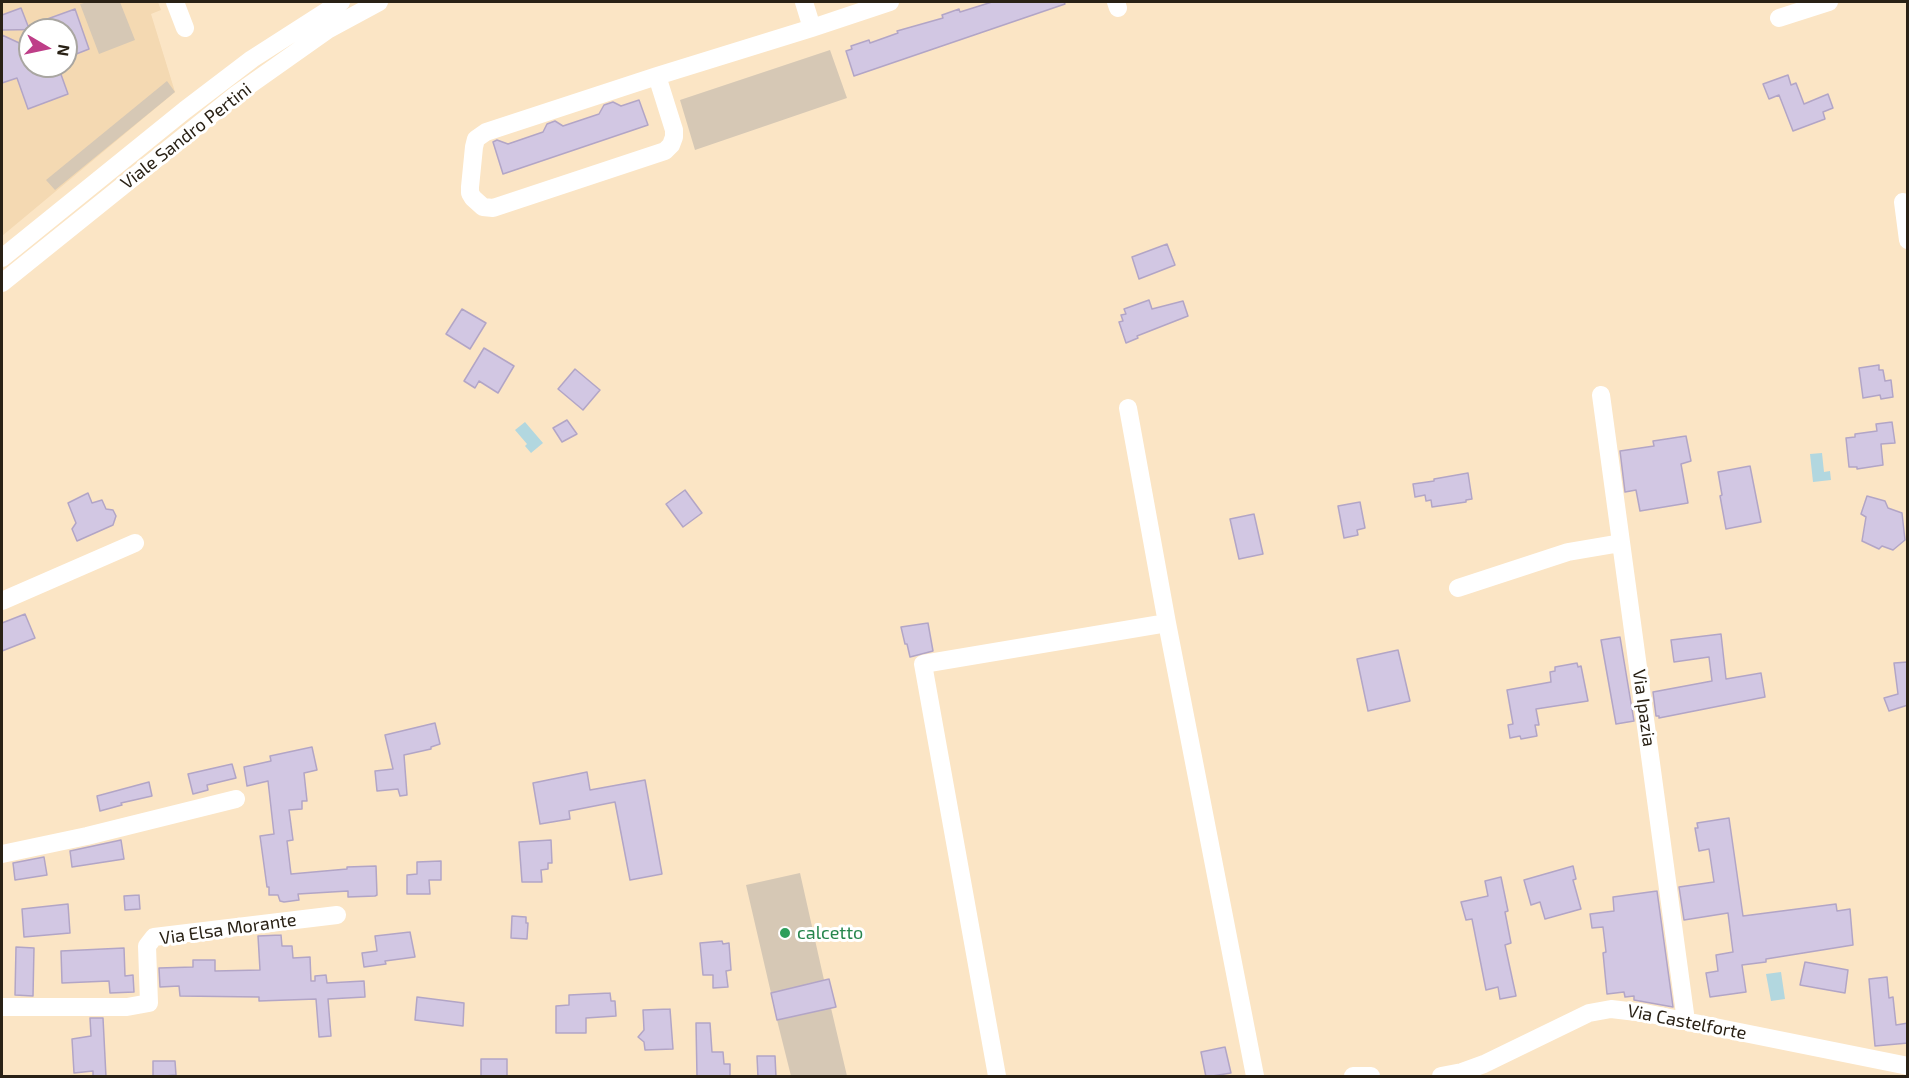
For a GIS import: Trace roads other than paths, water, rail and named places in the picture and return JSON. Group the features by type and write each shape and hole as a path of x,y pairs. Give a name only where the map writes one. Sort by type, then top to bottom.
{"street":[{"name":"Viale Sandro Pertini","path":"2,258 185,110 252,59 341,2"},
{"name":"Viale Sandro Pertini","path":"2,283 237,94 322,34 379,2"},
{"path":"804,2 812,28"},
{"path":"657,76 674,129 671,146 665,151 493,208 483,207 473,198 470,187 474,147 480,135 657,76 890,2"},
{"path":"1779,18 1829,2"},
{"path":"180,3 185,28"},
{"path":"1903,202 1908,240"},
{"name":"Via Ipazia","path":"1601,395 1686,1021"},
{"path":"1128,408 1255,1077"},
{"path":"2,601 135,543"},
{"path":"1458,588 1568,552 1622,543"},
{"path":"997,1077 923,664 1167,623"},
{"path":"2,854 87,836 236,799"},
{"name":"Via Elsa Morante","path":"2,1007 127,1006 149,1003 147,946 153,937 337,915"},
{"name":"Via Castelforte","path":"1441,1077 1484,1064 1578,1017 1599,1010 1629,1010 1686,1021 1874,1069 1908,1066"},
{"path":"1353,1077 1371,1077"}],"water":[{"path":"525,422 543,443 531,453 525,446 527,444 515,430"},
{"path":"1822,453 1824,472 1830,471 1831,480 1813,482 1810,454"},
{"path":"1781,972 1785,999 1771,1001 1766,974"}],"place":[{"name":"calcetto","path":"785,933"}]}
